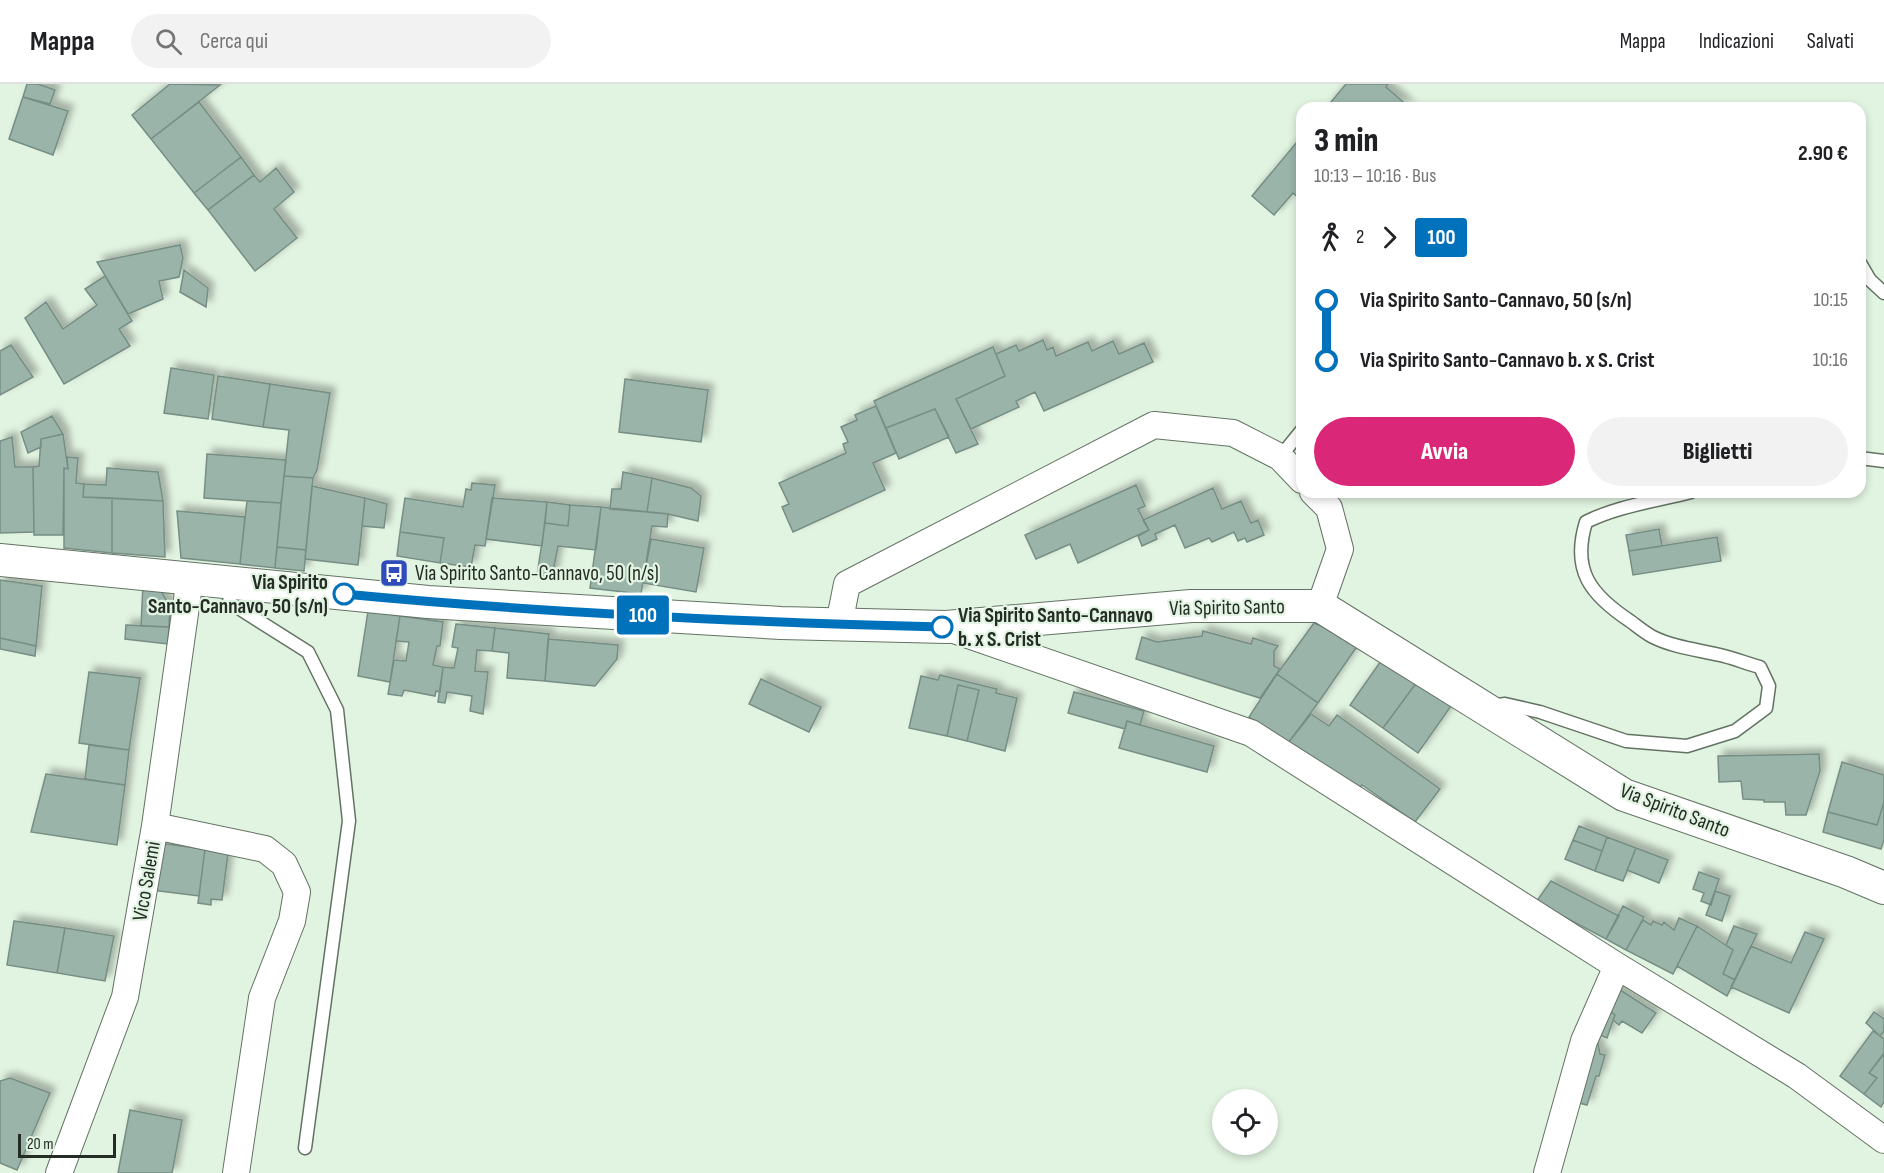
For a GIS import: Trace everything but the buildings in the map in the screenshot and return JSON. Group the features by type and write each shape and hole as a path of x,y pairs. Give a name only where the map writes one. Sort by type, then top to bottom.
{"street":[{"path":"839,624 847,584 1154,425 1233,433 1280,457 1296,474"},
{"path":"1319,498 1329,508 1340,549 1320,606"},
{"name":"Via Spirito Santo","path":"0,560 428,602 782,623 946,627 1191,606 1320,606 1624,795 1846,872 1884,888"},
{"name":"Vico Salemi","path":"59,1173 125,997 155,826 190,578"},
{"path":"946,627 1251,733 1617,966 1797,1076 1884,1140"},
{"path":"155,826 265,849 284,864 297,892 292,921 262,998 236,1173"},
{"path":"1546,1173 1584,1041 1617,966"}],"lane":[{"path":"1866,274 1884,293"},
{"path":"1280,457 1296,437"},
{"path":"1866,459 1884,461"},
{"path":"1486,708 1505,704 1540,712 1626,741 1687,746 1735,731 1766,708 1769,686 1760,667 1653,637 1609,607 1589,586 1580,542 1586,522 1606,512 1666,498"},
{"path":"232,582 229,602 308,652 337,710 348,821 305,1148"}],"bus line":[{"name":"100","path":"344,594 428,602 782,623 942,627"}],"place":[{"name":"Via Spirito Santo-Cannavo, 50 (n/s)","path":"394,573"},
{"name":"Via Spirito Santo-Cannavo, 50 (s/n)","path":"344,594"},
{"name":"Via Spirito Santo-Cannavo b. x S. Crist","path":"942,627"}]}
